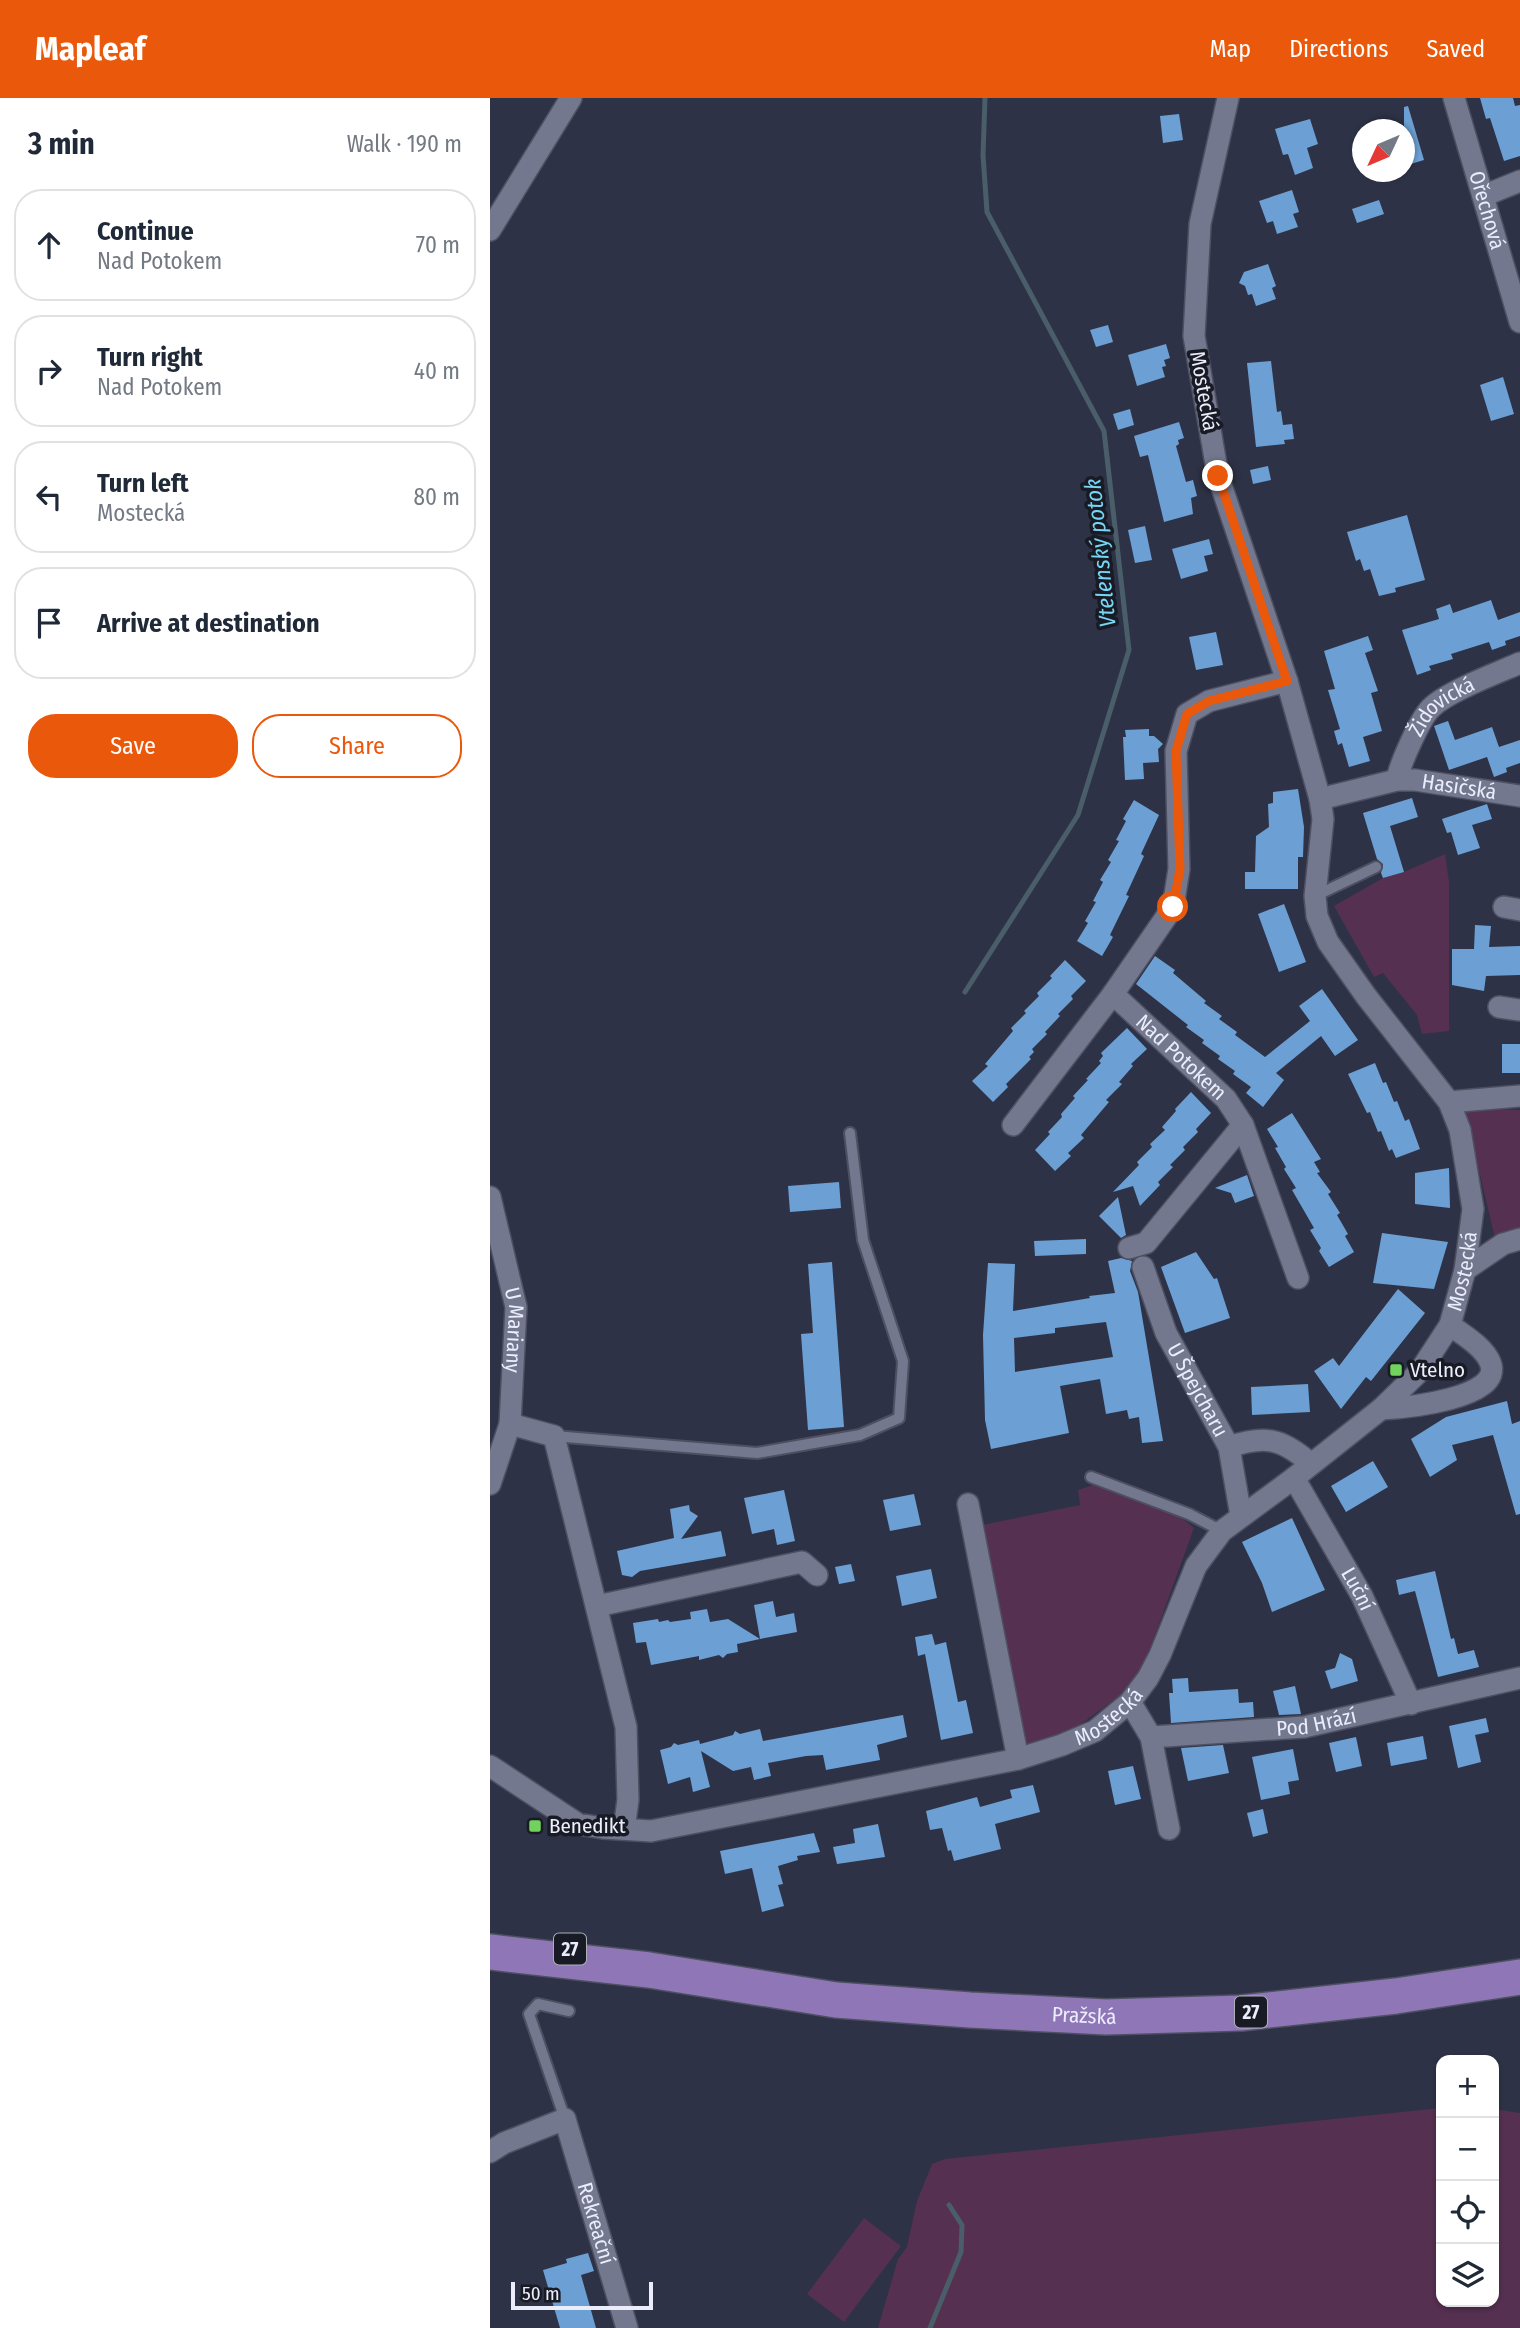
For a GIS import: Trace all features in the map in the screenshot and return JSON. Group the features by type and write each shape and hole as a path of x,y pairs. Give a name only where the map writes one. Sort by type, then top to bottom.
{"main road":[{"name":"Pražská","path":"490,1927 649,1970"},
{"name":"Pražská","path":"490,1952 649,1970 836,2000 1106,2017 1241,2013 1395,1996 1520,1977"}],"street":[{"path":"490,230 571,98"},
{"name":"Mostecká","path":"490,1766 578,1824 651,1831 1018,1759 1095,1731 1130,1702 1148,1678 1196,1566 1222,1531 1381,1409 1420,1371 1450,1325 1465,1270 1473,1209 1460,1130 1449,1102 1366,996 1328,942 1317,916 1315,896 1323,819 1320,799 1287,681 1218,476 1194,336 1200,224 1228,98"},
{"name":"Ořechová","path":"1454,98 1520,322"},
{"path":"1483,196 1520,181"},
{"name":"Židovická","path":"1396,780 1399,766 1431,707 1462,689 1520,663"},
{"path":"1013,1125 1114,994 1173,907 1180,869 1176,751 1187,714 1209,701 1287,681"},
{"name":"Hasičská","path":"1320,799 1396,780 1415,780 1520,796"},
{"name":"Nad Potokem","path":"1114,994 1226,1098 1243,1125 1298,1278"},
{"path":"1449,1102 1520,1096"},
{"path":"1129,1248 1146,1243 1243,1125"},
{"name":"U Mariany","path":"490,1197 499,1279 516,1307 510,1424 490,1484"},
{"path":"1465,1270 1503,1244 1520,1240"},
{"name":"U Špejcharu","path":"1143,1267 1166,1333 1229,1447 1241,1516"},
{"path":"1381,1409 1422,1406 1474,1392 1488,1379 1492,1370 1483,1351 1450,1325"},
{"path":"510,1424 554,1436 626,1727 628,1800 624,1829"},
{"path":"1229,1447 1252,1439 1264,1439 1291,1447 1311,1464"},
{"name":"Luční","path":"1294,1478 1362,1596 1411,1704"},
{"path":"968,1504 1018,1759"},
{"path":"597,1606 802,1562 817,1575"},
{"name":"Pod Hrází","path":"1151,1737 1304,1727 1520,1678"},
{"path":"1130,1702 1151,1737 1169,1829"},
{"path":"490,2152 505,2143 565,2119"},
{"name":"Rekreační","path":"565,2119 627,2328"}],"lane":[{"path":"1315,896 1376,867"},
{"path":"554,1436 757,1453 860,1435 899,1418 903,1361 863,1240 849,1133"},
{"path":"1091,1477 1189,1514 1222,1531"},
{"path":"565,2119 529,2014 538,2004 569,2011"}],"shaded area":[{"path":"1445,854 1449,882 1449,1031 1422,1034 1417,1015 1383,973 1374,977 1334,906 1383,878"},
{"path":"1464,1108 1520,1110 1520,1229 1495,1238"},
{"path":"1093,1485 1177,1514 1194,1528 1147,1657 1134,1681 1118,1697 1077,1727 1023,1751 977,1526 1080,1505 1078,1490"},
{"path":"1436,2109 1436,2307 1499,2307 1499,2110 1520,2113 1520,2328 878,2328 898,2259 907,2247 917,2201 932,2164 945,2159"},
{"path":"864,2218 901,2246 844,2322 807,2294"}],"building":[{"path":"1480,98 1513,98 1515,106 1520,105 1520,156 1504,161 1490,118 1486,119"},
{"path":"1408,106 1412,119 1404,119 1404,107"},
{"path":"1179,114 1183,140 1163,143 1160,116"},
{"path":"1310,119 1318,144 1307,148 1313,168 1295,175 1288,154 1283,155 1275,129"},
{"path":"1415,130 1424,160 1415,163"},
{"path":"1292,190 1299,212 1293,214 1298,227 1277,234 1273,221 1267,223 1259,201"},
{"path":"1379,200 1384,214 1357,223 1352,209"},
{"path":"1268,264 1276,286 1272,288 1276,299 1256,306 1252,294 1248,295 1245,286 1239,283 1244,272"},
{"path":"1108,325 1113,342 1096,347 1090,330"},
{"path":"1166,344 1170,358 1164,360 1166,366 1162,367 1165,377 1137,386 1128,355"},
{"path":"1271,361 1277,412 1281,411 1283,425 1292,424 1294,439 1284,440 1285,444 1256,447 1247,363"},
{"path":"1503,377 1514,414 1491,421 1480,385"},
{"path":"1130,409 1134,425 1118,430 1113,414"},
{"path":"1179,422 1184,438 1178,440 1179,444 1176,446 1186,482 1193,480 1197,496 1191,498 1193,514 1164,522 1148,455 1140,457 1134,436"},
{"path":"1268,466 1271,480 1253,484 1250,470"},
{"path":"1407,515 1425,580 1395,588 1396,592 1379,596 1370,569 1364,571 1360,559 1356,561 1347,532"},
{"path":"1145,526 1152,560 1135,563 1128,530"},
{"path":"1209,539 1213,554 1204,556 1208,571 1181,579 1172,549"},
{"path":"1491,600 1498,620 1520,612 1520,636 1505,641 1506,645 1492,650 1489,642 1451,654 1453,659 1429,666 1431,670 1417,675 1402,630 1439,619 1436,609 1450,604 1453,613"},
{"path":"1216,632 1223,665 1196,670 1189,637"},
{"path":"1368,636 1373,650 1365,653 1378,691 1371,693 1382,731 1363,737 1370,761 1349,767 1342,743 1338,745 1334,731 1340,729 1328,690 1335,689 1324,651"},
{"path":"1448,721 1455,740 1492,727 1499,747 1520,740 1520,763 1506,768 1507,772 1494,777 1487,757 1449,770 1434,726"},
{"path":"1149,729 1149,736 1154,736 1163,744 1158,749 1159,762 1143,763 1144,779 1125,780 1125,730"},
{"path":"1298,789 1304,827 1303,857 1298,857 1298,889 1245,889 1245,872 1255,872 1256,836 1269,827 1268,804 1273,803 1273,792"},
{"path":"1412,798 1418,817 1390,826 1404,872 1383,878 1383,864 1377,859 1363,813"},
{"path":"1134,800 1159,815 1141,854 1144,856 1126,895 1129,896 1110,935 1113,937 1102,956 1077,941 1088,923 1085,921 1103,882 1100,880 1111,862 1108,860 1126,821 1123,819"},
{"path":"1487,804 1492,819 1472,825 1480,848 1458,855 1451,832 1447,833 1442,819"},
{"path":"1284,904 1306,962 1279,972 1258,914"},
{"path":"1475,925 1491,926 1489,947 1520,946 1520,975 1486,976 1484,991 1452,985 1452,949 1474,949"},
{"path":"1155,956 1175,970 1173,973 1206,1001 1204,1003 1222,1016 1219,1019 1237,1032 1235,1035 1265,1057 1310,1021 1299,1006 1322,989 1358,1040 1335,1056 1321,1036 1276,1073 1284,1080 1263,1107 1246,1093 1251,1087 1218,1059 1220,1056 1202,1043 1204,1040 1136,984"},
{"path":"1065,960 1086,981 1071,996 1073,999 1058,1014 1060,1016 1045,1032 1047,1034 1032,1049 1034,1052 1029,1057 1031,1059 1006,1084 1008,1087 993,1102 972,1081 988,1066 985,1064 1013,1031 1011,1028 1026,1013 1024,1011 1039,996 1037,993"},
{"path":"1127,1028 1147,1049 1131,1064 1133,1066 1119,1082 1122,1084 1106,1100 1109,1102 1081,1135 1084,1138 1068,1153 1071,1156 1055,1171 1035,1150 1062,1117 1061,1114 1075,1098 1073,1096 1101,1063 1101,1053"},
{"path":"1502,1044 1520,1044 1520,1073 1502,1073"},
{"path":"1375,1063 1405,1121 1409,1119 1420,1149 1396,1158 1392,1149 1389,1151 1381,1131 1378,1132 1370,1112 1367,1113 1348,1074"},
{"path":"1191,1092 1211,1113 1183,1147 1185,1150 1170,1165 1173,1167 1158,1182 1160,1185 1140,1206 1133,1186 1113,1192 1139,1165 1137,1162 1152,1147 1150,1144 1165,1130 1162,1127"},
{"path":"1292,1113 1321,1159 1314,1162 1320,1172 1317,1173 1331,1192 1328,1194 1340,1213 1337,1215 1354,1252 1329,1267 1310,1230 1314,1228 1292,1190 1296,1188 1284,1169 1286,1167 1275,1148 1278,1147 1267,1129"},
{"path":"1449,1168 1450,1208 1415,1204 1415,1173"},
{"path":"1247,1175 1254,1196 1235,1203 1231,1193 1215,1188"},
{"path":"839,1182 841,1208 790,1212 788,1186"},
{"path":"1118,1197 1126,1235 1121,1238 1099,1216"},
{"path":"1382,1233 1448,1242 1434,1289 1373,1283"},
{"path":"1086,1239 1086,1254 1035,1256 1034,1241"},
{"path":"1196,1252 1214,1279 1217,1278 1230,1318 1185,1333 1161,1267"},
{"path":"1121,1258 1132,1261 1130,1271 1138,1292 1163,1441 1142,1443 1139,1417 1129,1419 1127,1410 1106,1414 1100,1379 1060,1386 1069,1433 991,1449 985,1420 983,1335 988,1263 1015,1264 1013,1311 1115,1293 1108,1261","holes":["1106,1322 1113,1357 1015,1372 1014,1338 1055,1333 1055,1328"]},
{"path":"832,1262 844,1427 808,1430 801,1334 813,1333 808,1264"},
{"path":"1398,1289 1425,1313 1371,1381 1366,1377 1341,1409 1314,1371 1333,1358 1339,1366"},
{"path":"1308,1384 1310,1412 1252,1415 1251,1387"},
{"path":"1507,1401 1512,1424 1520,1421 1520,1514 1516,1515 1493,1435 1452,1445 1457,1460 1430,1477 1411,1439 1446,1417"},
{"path":"1373,1461 1388,1487 1346,1512 1331,1486"},
{"path":"784,1490 795,1541 777,1545 774,1529 752,1534 744,1498"},
{"path":"914,1494 921,1525 890,1531 883,1500"},
{"path":"689,1505 690,1511 698,1516 681,1539 721,1531 726,1556 640,1571 632,1577 622,1575 617,1551 674,1538 670,1509"},
{"path":"1292,1518 1325,1590 1272,1612 1262,1583 1242,1542"},
{"path":"851,1564 855,1581 839,1584 835,1567"},
{"path":"931,1569 937,1598 902,1606 896,1576"},
{"path":"1435,1571 1451,1639 1454,1638 1458,1654 1474,1650 1479,1667 1438,1677 1415,1591 1399,1595 1396,1580"},
{"path":"773,1601 776,1617 794,1613 797,1632 760,1639 754,1605"},
{"path":"707,1609 710,1622 728,1619 760,1639 737,1644 738,1652 727,1654 723,1658 719,1655 699,1660 699,1656 651,1665 646,1642 636,1643 633,1623 658,1619 659,1622 670,1622 691,1619 690,1612"},
{"path":"932,1634 935,1645 946,1642 958,1702 966,1700 973,1733 941,1740 925,1654 918,1656 915,1637"},
{"path":"1340,1653 1352,1659 1358,1681 1331,1689 1325,1671 1335,1668"},
{"path":"1188,1678 1189,1692 1238,1689 1239,1703 1253,1702 1254,1717 1171,1723 1169,1693 1173,1693 1172,1679"},
{"path":"1295,1686 1301,1714 1279,1715 1273,1691"},
{"path":"903,1715 907,1737 877,1745 880,1760 826,1770 823,1755 806,1756 768,1763 771,1776 754,1780 751,1767 733,1771 701,1751 710,1787 693,1792 690,1777 668,1784 660,1750 671,1747 674,1743 678,1745 699,1740 700,1744 733,1735 735,1731 740,1734 760,1729 763,1741"},
{"path":"1486,1718 1489,1732 1475,1735 1481,1762 1458,1768 1449,1726"},
{"path":"1423,1736 1427,1759 1391,1766 1387,1743"},
{"path":"1356,1737 1362,1766 1336,1772 1329,1743"},
{"path":"1223,1745 1229,1773 1188,1781 1181,1748"},
{"path":"1293,1749 1299,1780 1288,1782 1290,1794 1261,1800 1252,1757"},
{"path":"1133,1766 1141,1799 1115,1805 1108,1771"},
{"path":"1033,1785 1040,1812 995,1824 1001,1849 954,1861 951,1850 948,1851 942,1828 930,1830 926,1811 977,1797 980,1807 1012,1798 1010,1790"},
{"path":"1263,1809 1268,1833 1253,1837 1247,1813"},
{"path":"878,1824 885,1857 837,1864 833,1847 855,1843 853,1829"},
{"path":"814,1833 820,1852 797,1856 798,1860 778,1866 783,1884 778,1885 784,1906 762,1912 752,1868 725,1874 720,1851"},
{"path":"588,2253 594,2271 581,2275 596,2328 560,2328 543,2270 567,2263 566,2259"}],"waterway":[{"name":"Vtelenský potok","path":"965,992 1078,815 1129,650 1104,431 987,212 983,155 985,98"},
{"name":"Vtelenský potok","path":"930,2328 961,2252 962,2225 949,2205"}],"place":[{"name":"Vtelno","path":"1396,1370"},
{"name":"Benedikt","path":"535,1826"}],"route":[{"path":"1173,907 1180,869 1176,751 1187,714 1209,701 1287,681 1218,476"}]}
